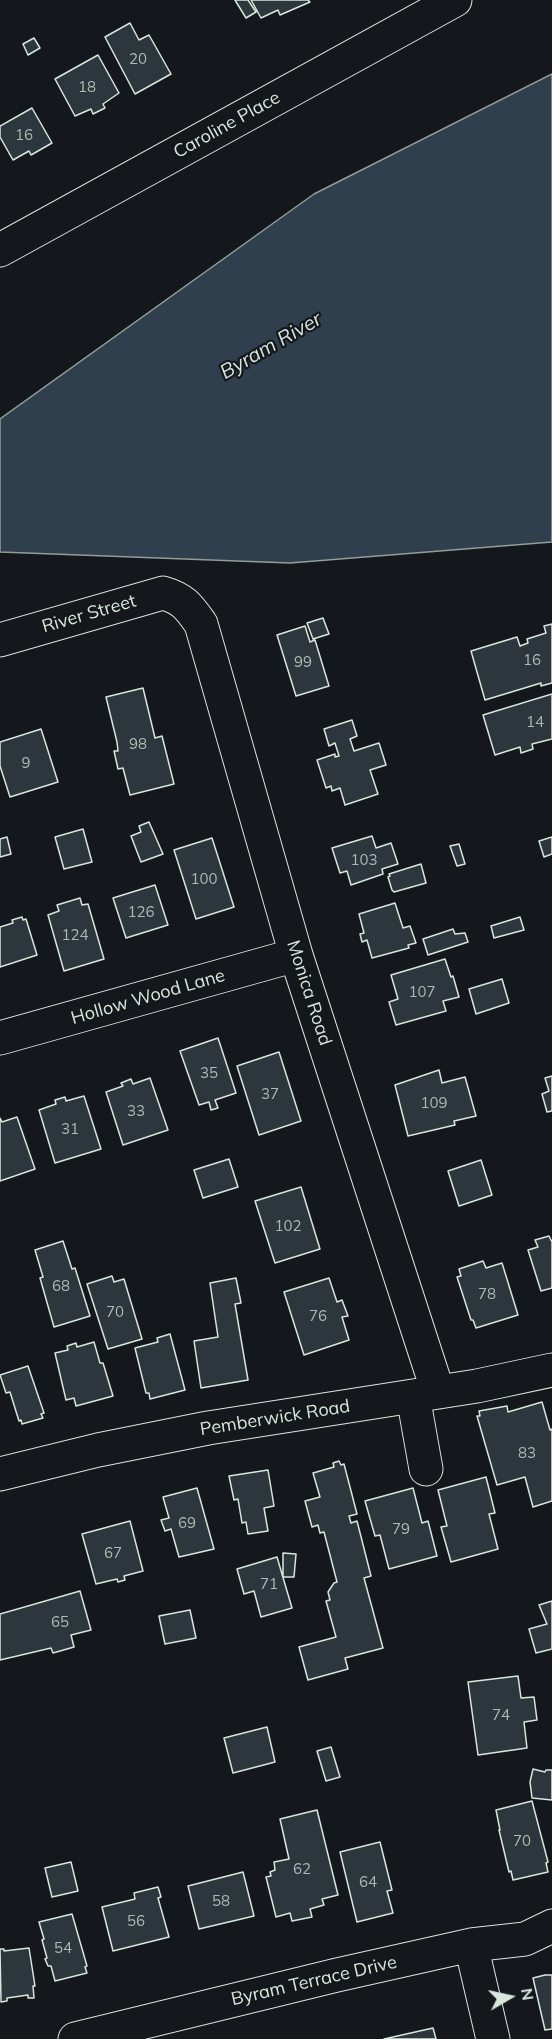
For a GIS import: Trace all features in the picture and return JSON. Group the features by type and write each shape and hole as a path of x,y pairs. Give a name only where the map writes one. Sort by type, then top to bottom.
{"street":[{"name":"Caroline Place","path":"0,250 455,0"},
{"name":"River Street","path":"0,640 163,593 178,598"},
{"name":"Monica Road","path":"178,598 189,607 201,624 296,956 426,1394 426,1468"},
{"name":"Hollow Wood Lane","path":"0,1038 296,956"},
{"name":"Pemberwick Road","path":"0,1474 98,1450 208,1428 477,1386 552,1370"},
{"name":"Byram Terrace Drive","path":"75,2039 471,1945 525,1939 552,1926"},
{"path":"471,1945 493,2039"}],"water":[{"name":"Byram River","path":"552,74 552,542 290,563 0,552 0,419 314,194"}],"building":[{"path":"235,0 248,0 256,12 246,18"},
{"path":"251,0 308,0 310,2 280,15 278,10 261,18"},
{"path":"130,23 139,40 149,35 171,74 135,94 105,37"},
{"path":"34,38 40,48 28,55 23,44"},
{"path":"98,55 119,93 103,104 105,108 93,114 91,109 75,116 55,79"},
{"path":"32,108 52,143 31,155 29,151 13,160 0,137 0,126"},
{"path":"323,618 329,634 313,639 307,623"},
{"path":"552,624 552,683 541,686 541,683 485,700 471,651 517,637 520,646 528,643 527,639 546,633 544,626"},
{"path":"305,626 310,642 315,640 329,686 296,696 277,635"},
{"path":"143,688 155,738 162,736 174,784 130,795 123,768 118,769 114,751 118,751 117,742 106,697"},
{"path":"552,694 552,739 532,744 533,749 521,753 520,747 495,755 483,715"},
{"path":"352,720 357,736 350,739 354,751 379,743 386,765 370,770 378,794 345,805 340,788 332,791 331,786 326,788 317,760 335,754 335,757 339,756 335,743 329,746 324,729"},
{"path":"41,729 58,782 10,797 0,766 0,742"},
{"path":"149,822 163,854 141,862 131,836 141,832 139,826"},
{"path":"83,829 92,862 64,869 55,837"},
{"path":"372,836 376,848 391,843 398,864 382,869 383,874 351,885 347,871 340,873 332,848"},
{"path":"7,837 11,854 0,857 0,839"},
{"path":"552,837 552,854 544,857 539,841"},
{"path":"212,838 234,907 196,919 174,850"},
{"path":"459,844 465,864 457,866 450,846"},
{"path":"421,864 426,883 394,892 392,890 389,874"},
{"path":"155,885 168,925 126,938 113,898"},
{"path":"80,898 82,905 88,904 104,959 64,971 48,915 59,911 57,905"},
{"path":"395,903 403,928 410,926 416,943 408,945 409,948 372,958 367,940 362,942 360,934 364,933 359,914"},
{"path":"22,917 23,920 26,919 37,955 0,967 0,927"},
{"path":"520,917 524,930 494,938 491,926"},
{"path":"453,929 455,934 465,933 468,942 428,955 423,939"},
{"path":"445,959 459,997 443,1001 446,1011 396,1025 389,1002 398,999 391,975"},
{"path":"502,979 509,1003 476,1014 469,989"},
{"path":"218,1038 236,1093 215,1100 218,1108 211,1110 209,1102 199,1105 180,1051"},
{"path":"279,1052 301,1121 259,1135 237,1066"},
{"path":"439,1070 442,1083 465,1077 476,1116 454,1121 455,1125 408,1136 395,1085"},
{"path":"552,1076 552,1111 547,1112 542,1094 549,1091 545,1078"},
{"path":"150,1078 168,1130 123,1145 106,1092 123,1086 121,1083 131,1079 133,1084"},
{"path":"84,1096 101,1149 55,1163 39,1110 56,1104 55,1100 65,1097 66,1101"},
{"path":"17,1117 35,1169 0,1181 0,1118 2,1122"},
{"path":"229,1159 238,1187 203,1198 194,1170"},
{"path":"481,1160 492,1195 459,1206 448,1171"},
{"path":"301,1187 320,1249 275,1263 255,1201"},
{"path":"549,1236 552,1242 552,1288 541,1291 528,1250 538,1247 535,1240"},
{"path":"63,1241 72,1269 75,1268 90,1316 54,1327 40,1278 43,1277 35,1250"},
{"path":"483,1261 486,1268 502,1263 518,1315 476,1328 471,1320 457,1277 461,1276 459,1269"},
{"path":"112,1276 114,1282 124,1279 142,1339 108,1349 87,1284"},
{"path":"236,1278 241,1303 235,1304 248,1380 201,1388 194,1341 218,1337 210,1283"},
{"path":"329,1278 337,1302 342,1300 348,1316 342,1317 349,1340 304,1355 284,1292"},
{"path":"170,1334 185,1390 150,1399 149,1393 146,1393 135,1348 158,1342 157,1338"},
{"path":"94,1342 113,1396 76,1406 74,1398 66,1400 55,1353 68,1350 67,1346 76,1343 77,1347"},
{"path":"28,1366 44,1413 41,1414 43,1418 22,1424 10,1392 6,1393 0,1375"},
{"path":"542,1402 550,1430 552,1429 552,1501 533,1507 525,1477 497,1485 477,1416 480,1416 479,1411 507,1406 508,1412"},
{"path":"339,1461 341,1465 344,1464 357,1514 349,1516 351,1523 357,1521 371,1576 364,1578 383,1648 345,1658 348,1669 308,1680 299,1647 336,1637 326,1601 330,1600 328,1592 337,1582 324,1532 320,1533 318,1525 312,1527 305,1501 320,1497 313,1473 334,1467 333,1463"},
{"path":"268,1470 274,1506 264,1508 268,1531 248,1534 246,1522 242,1523 238,1499 234,1500 229,1476"},
{"path":"486,1477 495,1513 489,1514 498,1549 451,1562 441,1527 447,1526 438,1490"},
{"path":"197,1488 214,1549 179,1557 171,1529 165,1531 161,1520 169,1518 163,1497"},
{"path":"413,1488 422,1523 428,1521 437,1556 389,1569 380,1535 375,1536 365,1501"},
{"path":"130,1521 143,1571 124,1576 125,1580 118,1582 117,1579 96,1584 82,1534"},
{"path":"283,1553 296,1554 294,1577 283,1577"},
{"path":"277,1557 292,1608 261,1617 254,1591 244,1594 237,1569"},
{"path":"80,1591 91,1630 71,1635 74,1647 53,1653 51,1648 0,1660 0,1614"},
{"path":"552,1601 552,1649 536,1653 529,1629 547,1624 539,1605"},
{"path":"190,1610 196,1638 165,1644 159,1616"},
{"path":"518,1676 521,1698 534,1697 537,1720 524,1722 527,1748 478,1755 468,1682"},
{"path":"267,1727 275,1762 233,1773 224,1738"},
{"path":"331,1747 340,1777 326,1781 317,1751"},
{"path":"533,1769 545,1772 552,1770 552,1800 532,1798 530,1782"},
{"path":"532,1801 548,1862 546,1863 548,1872 513,1880 511,1871 509,1872 496,1810"},
{"path":"317,1810 338,1895 322,1899 324,1905 310,1909 312,1917 292,1921 290,1913 276,1917 266,1877 271,1876 270,1872 275,1870 274,1862 289,1859 280,1819"},
{"path":"380,1842 392,1890 387,1891 393,1913 357,1922 340,1852"},
{"path":"71,1862 78,1891 52,1897 45,1868"},
{"path":"243,1872 254,1916 199,1929 188,1886"},
{"path":"158,1887 161,1897 158,1898 169,1937 113,1951 102,1907 135,1899 134,1893"},
{"path":"72,1914 87,1973 55,1981 51,1966 48,1966 45,1959 47,1958 42,1940 44,1939 39,1922"},
{"path":"29,1948 35,1986 33,1986 34,1998 28,1998 28,1995 7,1998 7,2001 1,2002 0,1949 4,1951"},
{"path":"552,1975 552,2029 545,2030 533,1978"},
{"path":"433,2028 436,2039 384,2039"}]}
